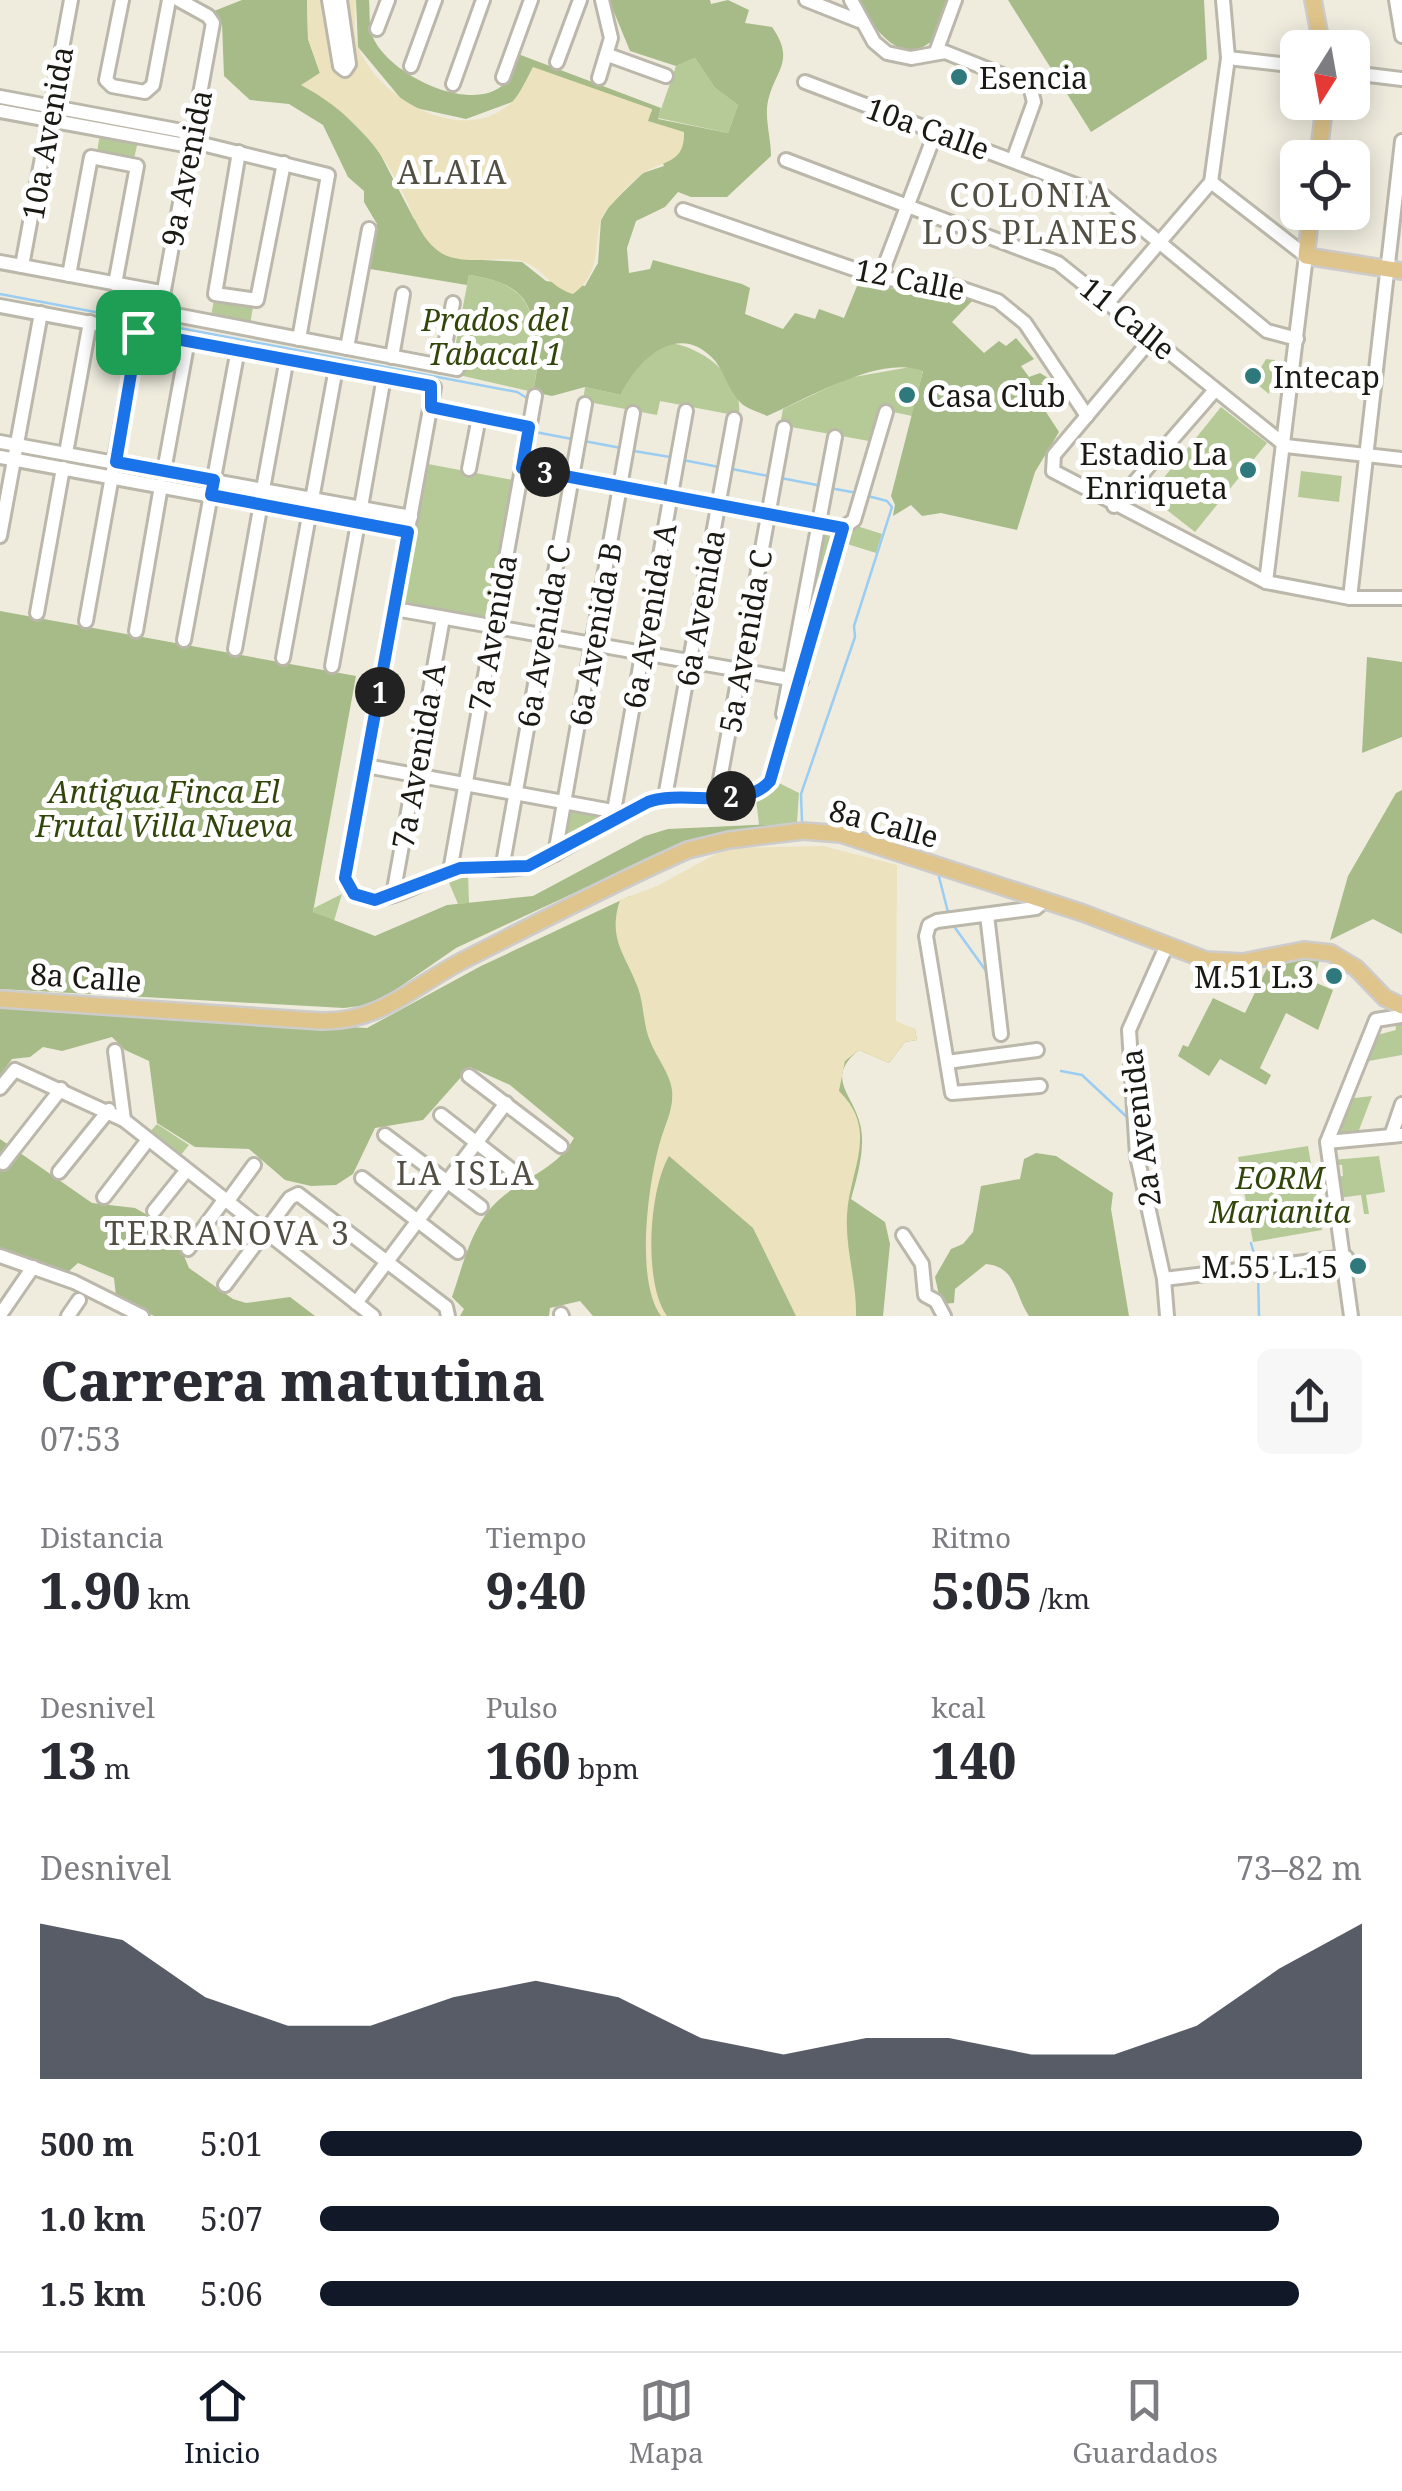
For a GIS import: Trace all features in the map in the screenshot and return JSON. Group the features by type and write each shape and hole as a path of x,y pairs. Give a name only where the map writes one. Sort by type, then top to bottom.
{"main road":[{"path":"1313,0 1319,30"},
{"path":"1309,230 1306,256 1394,270"},
{"name":"8a Calle","path":"0,998 322,1021 361,1018 402,1001 460,962 688,850 729,840 803,831 851,837 1044,901 1166,947 1226,962 1304,950 1331,953 1356,968 1385,998 1402,1006"}],"street":[{"name":"10a Avenida","path":"22,266 71,0"},
{"path":"122,0 106,76 112,86 149,91 169,0"},
{"name":"9a Avenida","path":"179,0 208,16 213,24 160,312 299,339"},
{"path":"329,0 340,66 345,70 349,64 340,0"},
{"path":"377,29 388,0"},
{"path":"411,66 435,0"},
{"path":"453,84 484,0"},
{"path":"503,77 531,0"},
{"path":"557,62 580,0"},
{"path":"599,78 611,36 602,0"},
{"path":"806,0 859,20"},
{"path":"850,0 859,20 887,53 910,58 936,52 1028,84 1034,95 1013,160"},
{"path":"936,52 956,0"},
{"path":"1110,300 1211,182 1228,58 1223,0"},
{"path":"1396,0 1402,36"},
{"path":"608,55 666,76"},
{"path":"1228,58 1280,64"},
{"path":"1370,75 1402,78"},
{"name":"10a Calle","path":"805,82 1102,195 1267,330 1297,339"},
{"path":"0,110 50,113 327,174 330,181 299,339 457,368"},
{"path":"880,278 936,130"},
{"path":"1350,598 1365,454 1394,270 1402,142"},
{"path":"239,152 212,292 256,300 284,163"},
{"path":"69,275 91,156 137,166 114,284"},
{"name":"11 Calle","path":"786,160 1058,263 1110,300 1286,446"},
{"path":"1211,182 1306,256 1286,446 1266,582"},
{"name":"12 Calle","path":"683,210 880,278 957,286 998,301 1026,323 1087,416"},
{"path":"347,348 368,228"},
{"path":"0,262 161,292"},
{"path":"392,356 403,294"},
{"path":"441,366 452,304"},
{"path":"0,306 434,386 345,880 351,891 363,898 375,900 450,871 528,866 555,854 617,815 666,797 755,793 768,783 795,680 843,528"},
{"path":"0,536 10,453 40,313"},
{"path":"37,613 90,322"},
{"path":"86,622 138,332"},
{"path":"1153,337 1054,455 1053,471 1266,582 1350,598 1402,598"},
{"path":"164,471 188,340"},
{"path":"184,640 238,350"},
{"path":"264,488 286,358"},
{"path":"282,658 336,368"},
{"path":"361,507 384,376"},
{"path":"1114,506 1215,390"},
{"name":"7a Avenida","path":"450,871 535,396"},
{"name":"6a Avenida C","path":"502,868 585,404"},
{"path":"431,407 529,427"},
{"name":"6a Avenida A","path":"617,815 686,410"},
{"path":"522,468 843,528 852,524 886,412"},
{"name":"6a Avenida B","path":"555,854 633,414"},
{"path":"470,469 480,416"},
{"name":"6a Avenida","path":"666,797 734,420"},
{"name":"5a Avenida C","path":"717,796 784,428"},
{"path":"795,680 834,436"},
{"path":"0,442 10,453 114,470 162,486 264,488 411,516"},
{"path":"1286,446 1402,459"},
{"path":"114,470 164,471 261,503 408,532"},
{"path":"136,631 162,486"},
{"path":"235,649 261,503"},
{"path":"332,666 358,523"},
{"path":"394,609 795,680"},
{"name":"7a Avenida A","path":"393,894 444,618"},
{"path":"366,766 617,815"},
{"path":"1040,1086 952,1093 928,928 940,920 1036,908 1044,901"},
{"path":"987,916 1001,1034"},
{"name":"2a Avenida","path":"1166,947 1130,1026 1134,1122 1164,1280 1167,1316"},
{"path":"1351,1316 1346,1257 1326,1142 1372,1029 1380,1016 1402,1016"},
{"path":"947,1062 1037,1050"},
{"path":"115,1051 124,1120"},
{"path":"0,1088 14,1070 109,1110 373,1316"},
{"path":"469,1076 561,1146"},
{"path":"3,1163 61,1089"},
{"path":"356,1303 506,1103"},
{"path":"1326,1142 1397,1136 1402,1104"},
{"path":"59,1172 109,1110"},
{"path":"441,1115 518,1174"},
{"path":"384,1135 481,1206"},
{"path":"104,1197 147,1141"},
{"path":"188,1249 254,1165"},
{"path":"154,1211 186,1171"},
{"path":"362,1178 458,1252"},
{"path":"225,1285 296,1194 388,1260 449,1314"},
{"path":"903,1235 922,1264 925,1295 936,1302 944,1316"},
{"path":"0,1256 33,1267 126,1313 142,1316"},
{"path":"1164,1280 1346,1257"},
{"path":"0,1315 33,1267"},
{"path":"68,1316 79,1300"}],"green space":[{"path":"242,0 307,0 308,39 320,73 302,85 332,102 376,146 414,219 464,259 522,262 546,281 585,286 598,263 601,220 610,205 643,173 664,166 647,121 652,110 512,102 466,119 407,106 358,47 356,0 369,0 371,32 392,62 430,85 472,95 490,92 505,83 518,54 661,108 658,119 728,133 738,105 715,88 695,58 676,66 630,51 609,0 710,0 711,4 728,0 749,10 745,23 772,27 783,50 767,108 771,156 727,197 691,197 678,192 665,207 636,221 627,248 629,273 650,269 653,260 742,284 750,288 745,314 783,329 795,313 815,319 819,309 844,318 857,286 933,291 974,299 952,322 984,353 999,341 1006,346 1016,338 1034,359 1021,366 1029,377 1040,373 1048,378 1041,383 1045,388 1035,395 1059,432 1035,472 1017,530 941,513 922,516 911,505 893,516 895,505 891,496 923,371 906,367 865,373 767,416 740,402 716,362 702,350 674,344 649,357 621,395 585,387 552,396 533,392 537,370 531,368 531,315 518,293 490,279 469,275 467,285 370,269 377,224 364,202 364,191 348,177 323,125 289,104 250,100 224,76 222,23 214,11"},
{"path":"859,0 949,0 936,37 912,50 901,48 880,33"},
{"path":"1008,0 1204,0 1207,59 1091,132"},
{"path":"695,58 715,88 738,105 728,133 658,118 676,66"},
{"path":"100,134 138,141 134,159 97,152"},
{"name":"Prados del Tabacal 1","path":"469,275 505,285 526,303 533,330 531,368 537,369 533,392 459,375 461,365 452,363"},
{"path":"214,300 253,307 250,324 211,316"},
{"path":"671,343 696,351 719,367 735,389 739,416 660,401 657,415 583,401 585,387 621,395 640,363"},
{"path":"1266,359 1275,360 1269,394 1253,381"},
{"path":"910,367 923,370 912,416 879,409 869,441 780,425 783,409 848,378"},
{"path":"1221,407 1267,443 1195,532 1149,496"},
{"path":"428,464 513,480 487,619 402,603"},
{"path":"1301,471 1342,476 1339,502 1298,497"},
{"path":"817,523 843,528 801,681 790,679"},
{"path":"857,526 882,534 876,553 844,543"},
{"name":"Antigua Finca El Frutal Villa Nueva","path":"0,611 356,676 313,912 375,936 447,905 533,896 645,836 668,829 797,823 704,837 660,853 456,948 375,1004 344,1008 0,989"},
{"path":"1367,657 1402,662 1402,737 1362,753"},
{"path":"775,781 799,793 797,823 759,825 756,798"},
{"path":"1402,790 1402,934 1373,919 1330,940 1348,876 1396,793"},
{"path":"565,802 614,811 555,854"},
{"path":"468,874 469,903 458,904 447,878"},
{"path":"342,894 334,921 313,912 314,908"},
{"path":"630,896 662,946 915,1029 917,1040 905,1042 889,1063 859,1050 843,1070 844,1088 858,1116 862,1137 851,1199 885,1222 890,1244 883,1316 593,1316 580,1301 550,1308 549,1316 460,1316 464,1309 452,1297 483,1218 511,1190 556,1160 574,1138 510,1085 470,1067 423,1120 375,1128 353,1174 336,1185 311,1186 285,1180 249,1149 195,1147 157,1123 149,1061 125,1050 112,1037 62,1051 43,1047 30,1057 12,1059 0,1075 0,1007 367,1028 481,966"},
{"path":"1320,957 1314,982 1333,990 1318,1030 1286,1013 1260,1068 1271,1075 1266,1085 1220,1059 1209,1076 1178,1056 1183,1045 1188,1047 1213,998 1245,1013 1268,966"},
{"path":"1395,1021 1402,1022 1402,1055 1363,1062 1373,1036 1396,1030"},
{"path":"1372,1096 1356,1138 1329,1140 1345,1099"},
{"path":"157,1124 189,1145 180,1156 148,1134"},
{"path":"0,1139 92,1203 135,1208 151,1217 179,1244 189,1268 233,1299 246,1303 290,1297 315,1316 154,1316 116,1296 114,1278 78,1263 68,1272 0,1249"},
{"name":"EORM Marianita","path":"1308,1146 1322,1230 1253,1242 1238,1157"},
{"path":"1036,1153 1056,1156 1113,1193 1111,1209 1129,1316 1029,1316 1009,1276 1004,1270 986,1264 955,1289 954,1303 941,1304 935,1277 951,1249 963,1244 973,1232 981,1186 1020,1179 1024,1159"},
{"path":"1379,1156 1385,1192 1366,1195 1369,1214 1364,1214 1361,1195 1338,1198 1335,1177 1343,1176 1342,1165 1333,1165 1332,1160"}],"sand":[{"name":"ALAIA","path":"307,0 356,0 356,42 368,66 403,100 425,112 448,119 471,120 493,115 513,101 533,67 652,109 648,121 684,132 681,149 673,159 636,179 604,214 591,272 573,294 521,261 467,260 446,255 424,236 398,183 369,139 345,115 301,85 320,73 308,39"},
{"path":"823,846 897,865 896,1021 915,1029 917,1040 905,1042 889,1063 859,1050 845,1061 839,1091 858,1121 860,1136 847,1215 856,1316 796,1316 753,1228 669,1156 653,1213 654,1282 667,1316 661,1316 648,1280 646,1232 651,1182 672,1090 650,1041 638,988 617,936 620,900 657,886 727,848"}],"waterway":[{"path":"0,294 517,392 527,398 524,418"},
{"path":"535,432 572,439"},
{"path":"584,441 621,448"},
{"path":"634,451 670,457"},
{"path":"683,460 719,467"},
{"path":"732,469 768,476"},
{"path":"781,478 822,486"},
{"path":"830,488 857,493"},
{"path":"802,822 801,794 855,637 854,626 892,507 887,501 864,495"},
{"path":"939,877 948,912"},
{"path":"953,925 989,975"},
{"path":"1061,1071 1082,1075 1129,1119"},
{"path":"1141,1132 1159,1160"},
{"path":"1251,1243 1257,1265"},
{"path":"1258,1273 1259,1316"}],"place":[{"name":"Esencia","path":"959,77"},
{"name":"Intecap","path":"1253,376"},
{"name":"Casa Club","path":"907,395"},
{"name":"Estadio La Enriqueta","path":"1248,470"},
{"name":"M.51 L.3","path":"1334,976"},
{"name":"M.55 L.15","path":"1358,1266"}],"district":[{"name":"ALAIA","path":"453,171"},
{"name":"COLONIA LOS PLANES","path":"1031,212"},
{"name":"LA ISLA","path":"466,1172"},
{"name":"TERRANOVA 3","path":"228,1232"}],"route":[{"path":"138,332 434,386 431,407 529,427 522,468 843,528 770,781 749,795 666,797 648,802 528,866 460,868 375,900 354,894 345,878 408,532 211,495 214,480 116,462 138,332"}]}
